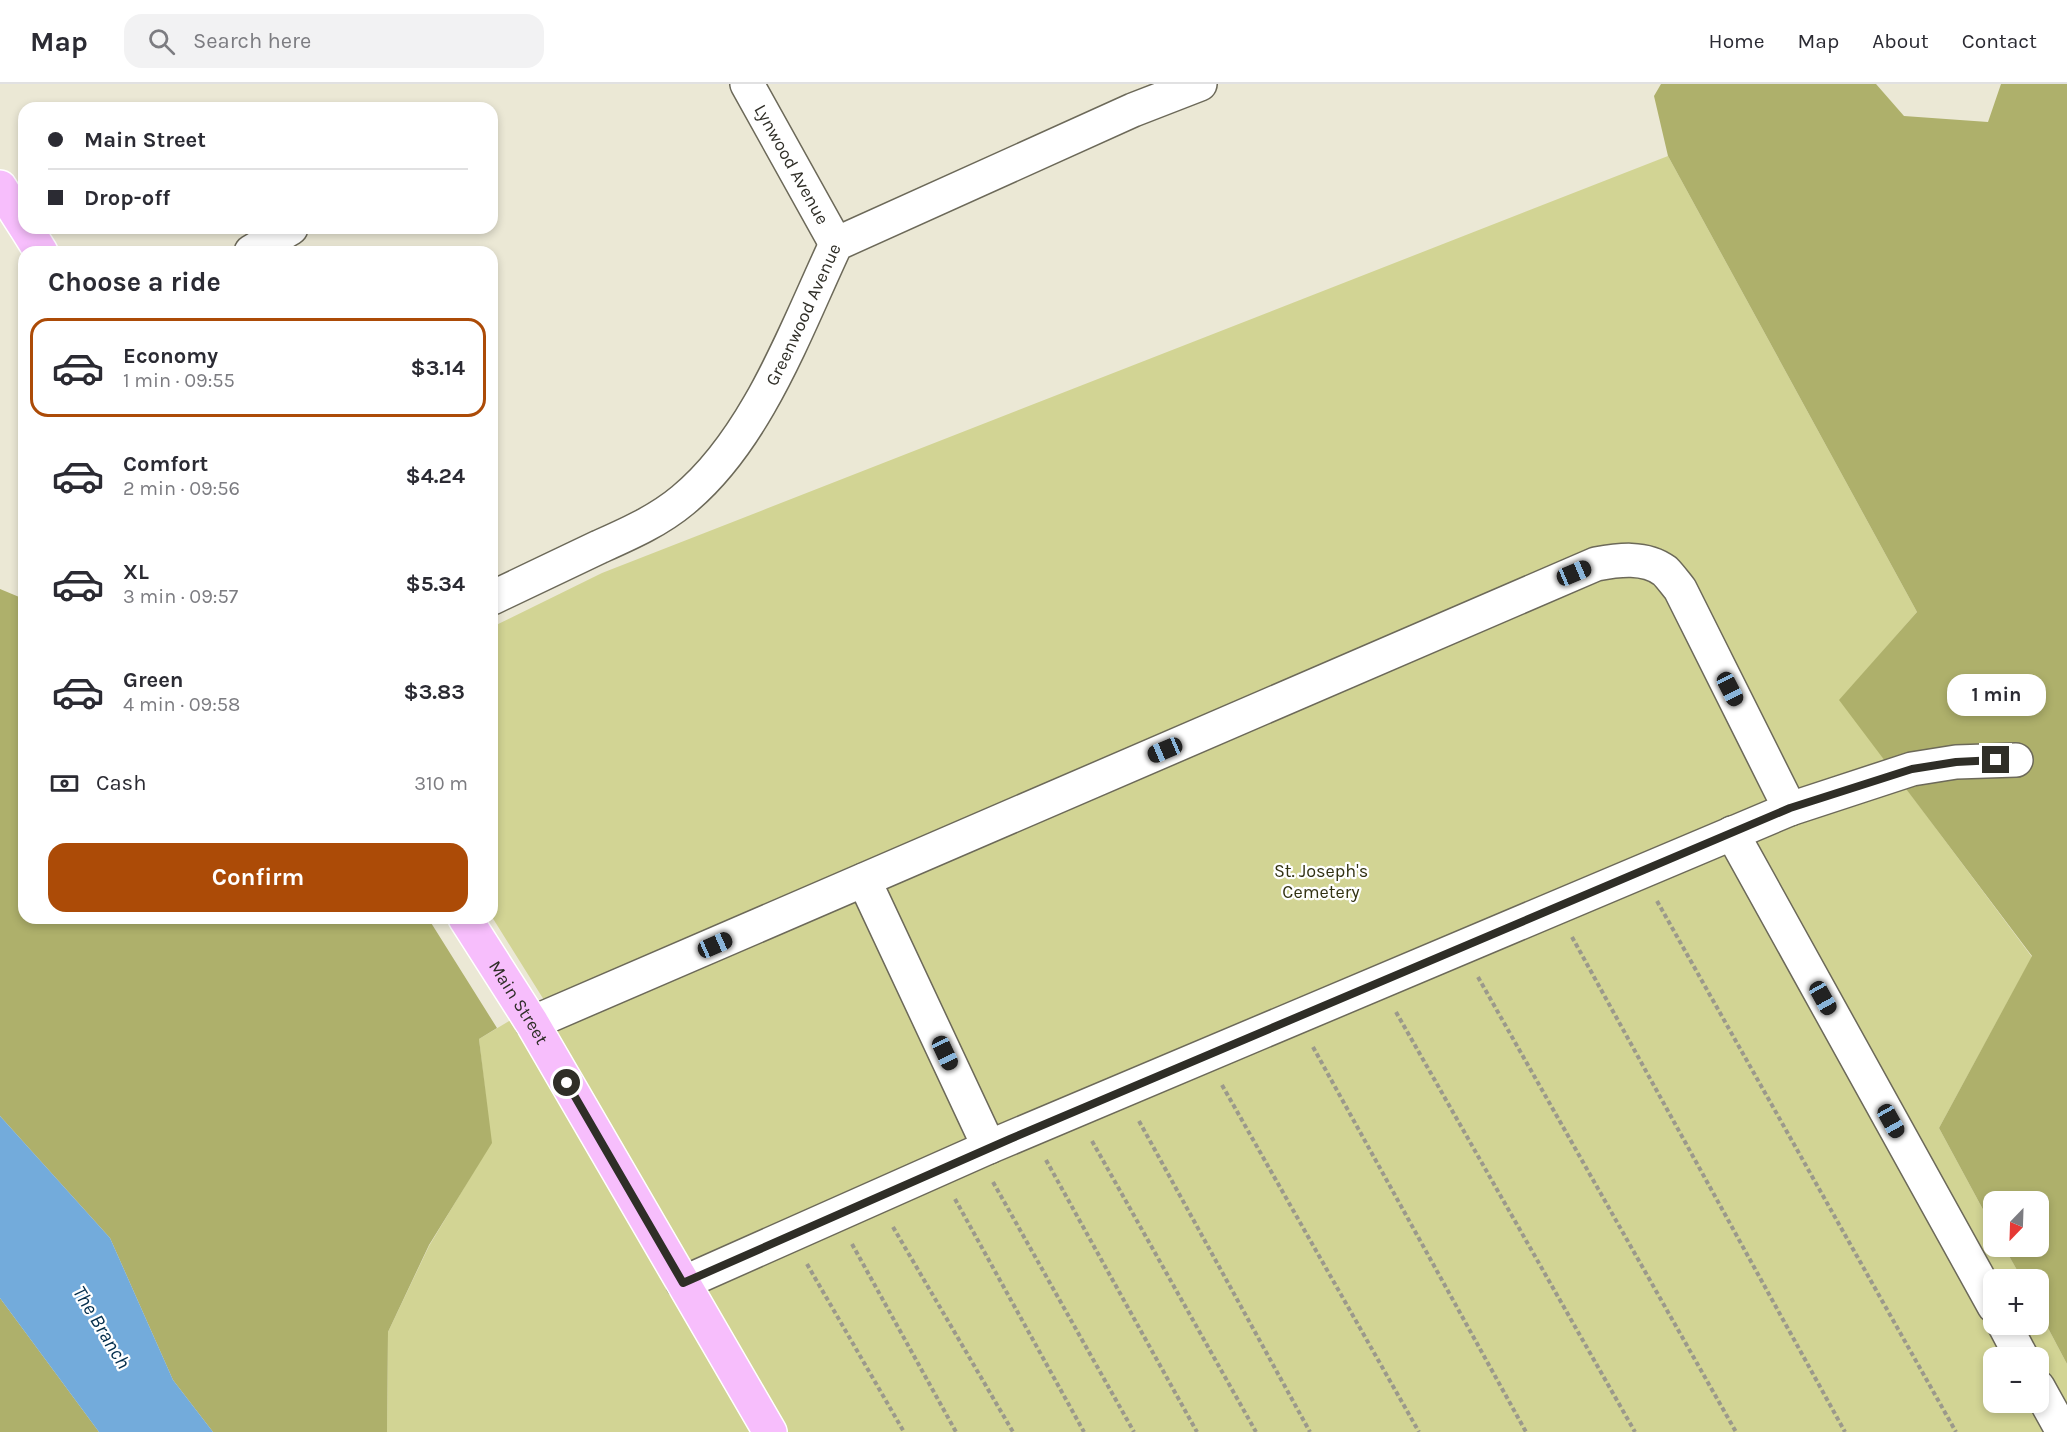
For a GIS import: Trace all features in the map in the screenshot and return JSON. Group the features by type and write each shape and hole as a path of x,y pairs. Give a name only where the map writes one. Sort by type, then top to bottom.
{"highway":[{"path":"0,187 18,215"},
{"name":"Main Street","path":"469,924 532,1023 770,1432"}],"street":[{"name":"Lynwood Avenue","path":"747,84 837,244"},
{"name":"Greenwood Avenue","path":"498,595 642,527 683,500 716,467 744,430 770,386 837,244 1133,110 1200,84"},
{"path":"261,246 281,234"},
{"path":"532,1023 1596,564 1619,560 1642,561 1664,570 1680,589 1790,808"},
{"path":"683,1283 983,1150 1790,808 1912,769 1956,762 2016,760"},
{"path":"1732,833 1983,1286"},
{"path":"864,880 983,1150"},
{"path":"2049,1407 2063,1432"}],"path":[{"path":"1640,872 1956,1432"},
{"path":"1556,907 1845,1432"},
{"path":"1461,948 1736,1432"},
{"path":"1380,982 1635,1432"},
{"path":"1297,1017 1526,1432"},
{"path":"1205,1056 1419,1432"},
{"path":"1122,1091 1310,1432"},
{"path":"1075,1111 1256,1432"},
{"path":"1030,1130 1197,1432"},
{"path":"983,1150 1134,1432"},
{"path":"939,1170 1084,1432"},
{"path":"876,1197 1013,1432"},
{"path":"836,1215 956,1432"},
{"path":"790,1235 904,1432"}],"green space":[{"path":"1661,84 1876,84 1904,116 1988,122 2001,84 2067,84 2067,1364 2049,1330 2049,1269 2016,1269 2010,1257 2049,1257 2049,1191 1983,1191 1983,1209 1939,1128 2032,956 1839,700 1917,612 1668,156 1654,96"},
{"name":"St. Joseph's Cemetery","path":"1668,156 1917,612 1840,700 2032,957 1939,1128 1983,1209 1983,1257 2010,1257 2016,1269 1983,1269 1983,1335 2049,1335 2049,1330 2067,1364 2067,1432 387,1432 388,1332 429,1246 491,1143 479,1039 544,1000 498,924 498,624 602,573"},
{"path":"0,589 18,596 18,924 432,924 497,1028 479,1039 492,1143 429,1245 388,1332 387,1432 213,1432 173,1380 110,1238 0,1116"},
{"path":"0,1298 99,1432 0,1432"}],"water":[{"name":"The Branch","path":"0,1116 110,1238 173,1380 213,1432 99,1432 0,1298"}],"route":[{"path":"567,1083 683,1283 1010,1139 1790,808 1912,769 1956,762 1996,760"}]}
